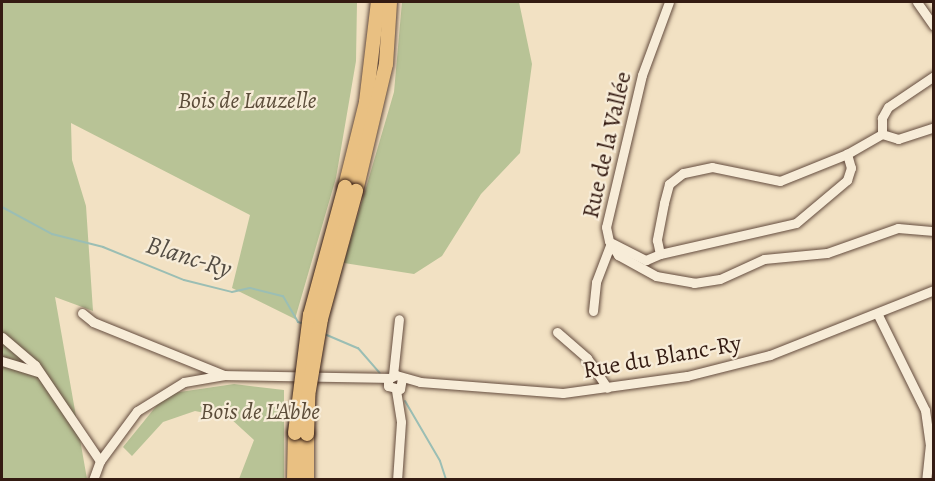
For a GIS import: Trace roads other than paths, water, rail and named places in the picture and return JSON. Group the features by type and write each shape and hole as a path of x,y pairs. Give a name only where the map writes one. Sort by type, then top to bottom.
{"highway":[{"path":"350,189 366,102 378,2"},
{"path":"294,480 301,434 310,315 386,64 390,2"},
{"path":"301,434 307,480"}],"street":[{"name":"Rue de la Vallée","path":"669,2 640,83 606,227 609,243 623,259 650,274 694,283 720,279 764,259 826,253 898,228 933,231"},
{"path":"917,2 933,26"},
{"path":"882,134 885,110 933,76"},
{"path":"660,254 657,240 669,184 683,173 712,167 780,181 848,154 882,134 903,139 933,127"},
{"path":"593,311 596,282 609,243 646,260 660,254 796,224 847,180 851,168 848,154"},
{"name":"Rue du Blanc-Ry","path":"93,480 100,460 137,411 153,399 184,382 224,375 395,383 420,382 563,393 607,388 732,368 878,315 933,290"},
{"name":"Rue du Blanc-Ry","path":"82,313 93,322 224,375"},
{"path":"878,315 925,410 930,444 926,480"},
{"path":"397,480 401,422 395,383 399,319"},
{"path":"557,332 587,358 607,388"},
{"path":"2,337 26,355 100,460"},
{"path":"2,361 39,372"}],"waterway":[{"name":"Blanc-Ry","path":"2,207 52,234 103,247 184,280 232,292 250,288 283,296 298,322 304,324"},
{"name":"Blanc-Ry","path":"322,333 358,348 380,373"},
{"name":"Blanc-Ry","path":"405,401 440,461 446,480"}],"park label":[{"name":"Bois de Lauzelle","path":"247,101"},
{"name":"Bois de L'Abbe","path":"260,412"}]}
